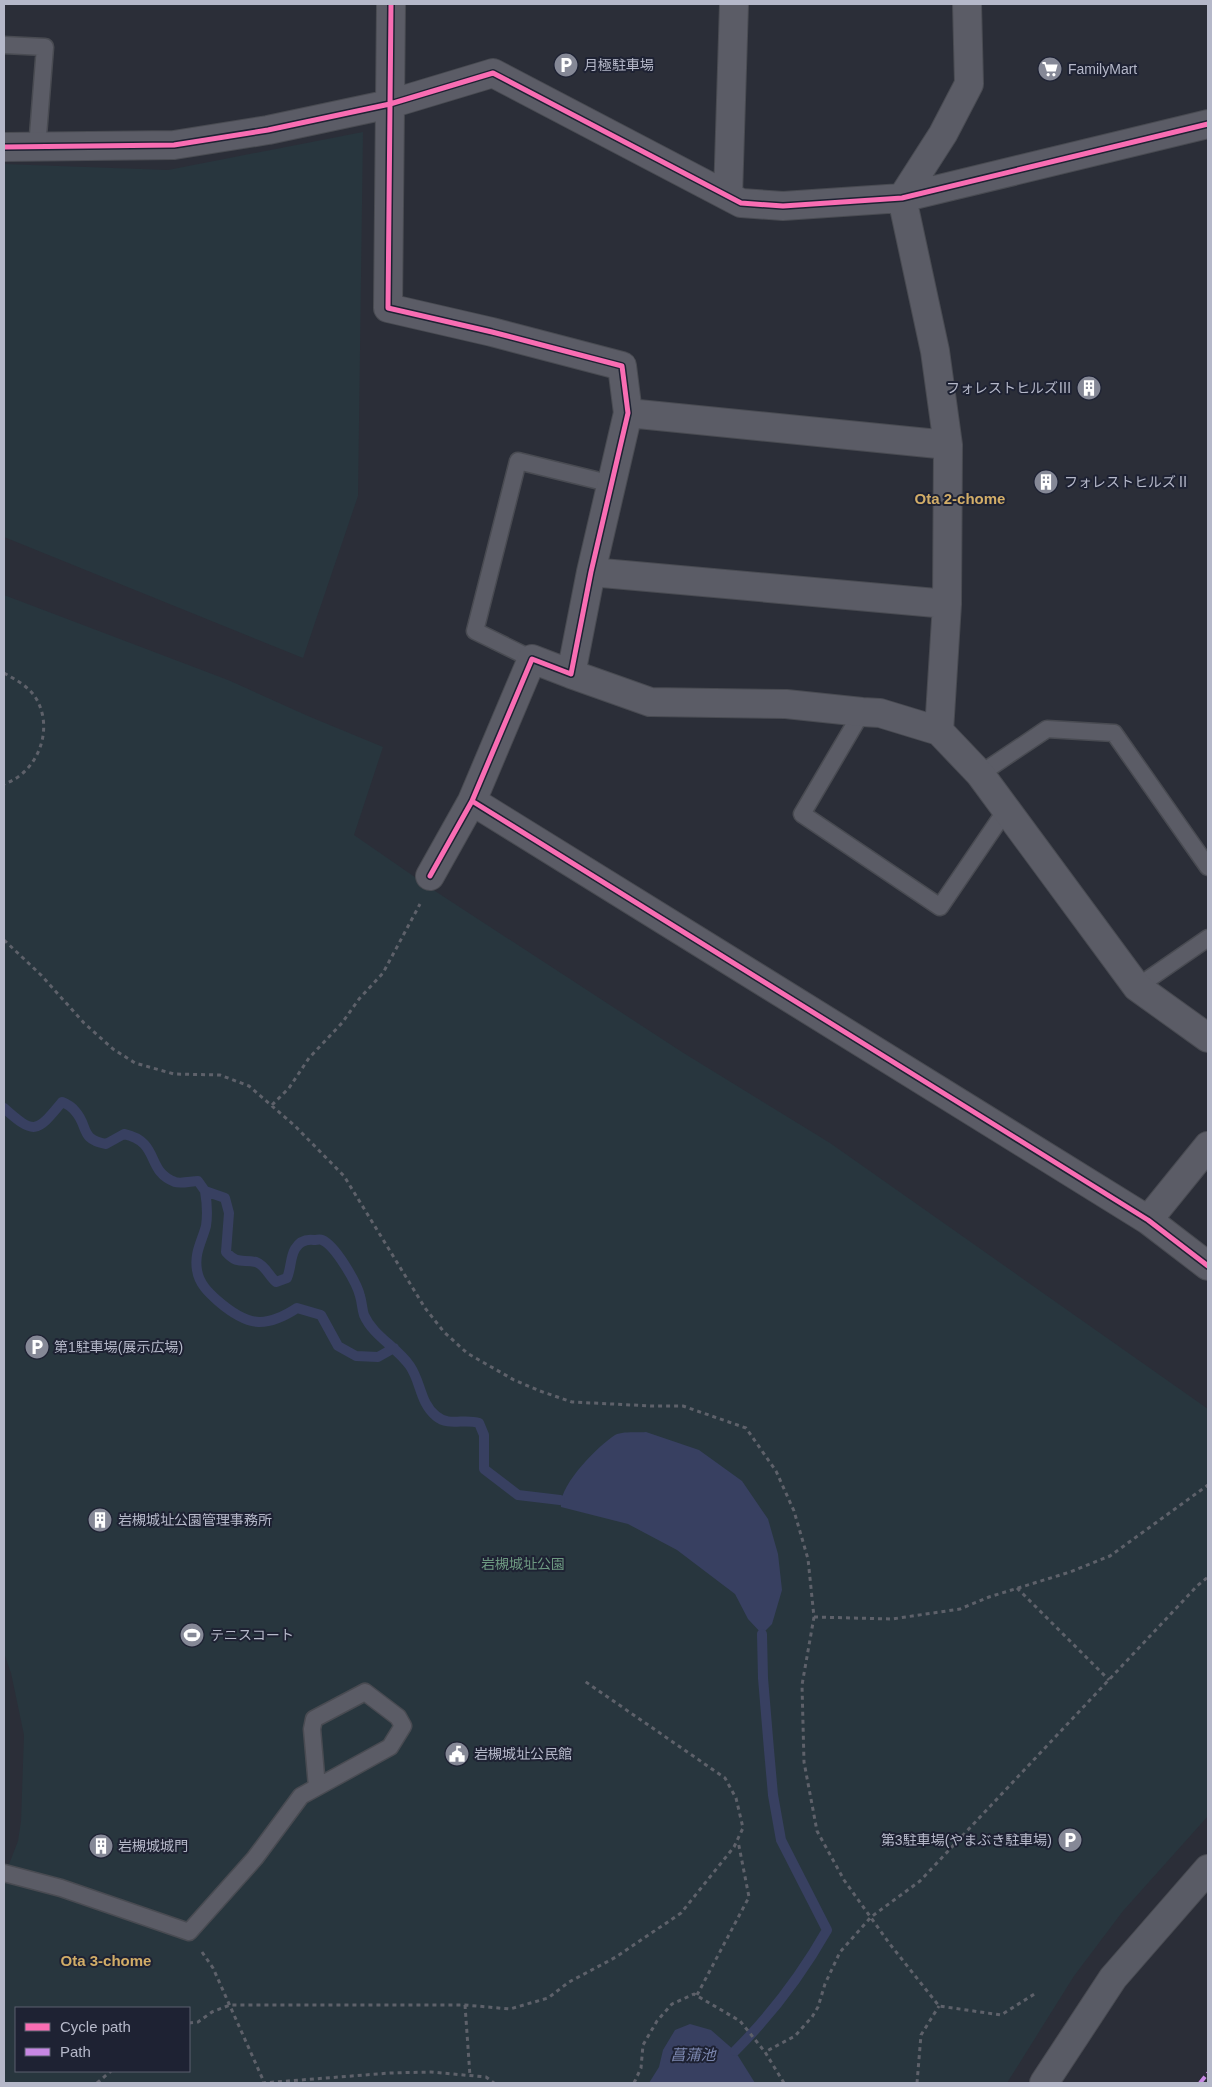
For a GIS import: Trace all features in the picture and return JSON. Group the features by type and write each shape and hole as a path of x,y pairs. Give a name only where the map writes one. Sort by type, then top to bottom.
{"street":[{"path":"391,4 388,308 492,332 622,366 628,413 591,572 571,674"},
{"path":"728,196 734,4"},
{"path":"939,731 948,604 948,445 935,351 902,198 942,134 969,84 967,4"},
{"path":"4,147 174,145 268,130 390,104 493,73 741,203 783,206 902,198 1208,124"},
{"path":"628,413 948,445"},
{"path":"591,572 948,604"},
{"path":"430,876 472,801 532,659 650,702 786,704 880,713 939,731 980,774 1137,987 1208,1038"},
{"path":"472,801 1148,1220 1208,1266"},
{"path":"1148,1220 1208,1146"},
{"path":"1044,2083 1113,1978 1208,1869"}],"lane":[{"path":"4,45 45,47 37,148"},
{"path":"532,659 475,631 518,461 612,484"},
{"path":"862,712 802,814 940,907 1006,810"},
{"path":"980,774 1048,729 1114,733 1208,867"},
{"path":"1137,987 1208,938"},
{"path":"4,1873 70,1891 189,1932 255,1858 301,1796 318,1787 390,1747 403,1726 398,1717 365,1692 314,1719 312,1729 318,1787"}],"path":[{"path":"4,673 22,682 37,700 44,722 42,746 31,766 13,781 4,784"},
{"path":"272,1105 289,1088 308,1058 342,1023 359,999 384,973 425,894 430,876"},
{"path":"4,940 41,975 84,1023 113,1049 135,1063 174,1074 220,1075 249,1086 272,1105 344,1176 425,1308 444,1332 467,1353 514,1380 572,1402 683,1406 746,1428 776,1471 794,1511 808,1559 814,1617 802,1685 804,1762 817,1831 844,1880 939,2006 1001,2015 1036,1993"},
{"path":"814,1617 900,1618 960,1609 1017,1588 1070,1572 1110,1556 1208,1485"},
{"path":"765,2052 794,2036 812,2017 840,1952 871,1917 920,1881 1197,1586 1208,1577"},
{"path":"1017,1588 1109,1680"},
{"path":"190,2023 198,2022 212,2012 230,2005 465,2005 510,2009 548,1998 569,1982 616,1957 682,1913 738,1840 743,1828 736,1798 726,1778 583,1680"},
{"path":"697,1995 749,1897 738,1840"},
{"path":"189,1932 213,1968 263,2083 390,2073 430,2072 486,2077 494,2083"},
{"path":"634,2083 641,2068 643,2045 657,2021 672,2004 694,1994 740,2021 765,2052 784,2083"},
{"path":"465,2005 470,2076"},
{"path":"916,2083 921,2035 939,2006"},
{"path":"97,2083 110,2072"}],"green space":[{"path":"363,132 358,496 303,658 4,537 4,164 168,170"},
{"name":"岩槻城址公園","path":"4,595 228,680 383,747 354,835 435,891 682,1052 830,1143 1208,1409 1208,1816 1123,1911 1074,1976 1007,2083 4,2083 4,1877 18,1841 21,1821 24,1735 11,1673 4,1653"}],"water":[{"path":"646,1432 699,1450 742,1481 768,1519 778,1554 782,1590 772,1624 762,1634 748,1619 735,1594 677,1550 628,1524 561,1507 562,1498 572,1478 580,1467 608,1440 618,1434"},
{"name":"菖蒲池","path":"690,2024 711,2030 735,2051 755,2083 649,2083 659,2067 663,2050 675,2030"}],"waterway":[{"path":"4,1108 23,1123 35,1127 47,1120 62,1102 74,1110 88,1135 97,1142 106,1144 124,1134 136,1138 143,1143 155,1164 166,1177 177,1183 198,1181 205,1191 225,1198 229,1213 226,1252 234,1259 259,1263 276,1282 287,1278 293,1252 301,1243 308,1240 322,1240 327,1243 339,1256 355,1282 361,1298 364,1315 368,1322 410,1366 431,1411 446,1421 479,1423 484,1435 484,1469 518,1495 560,1500"},
{"path":"205,1191 207,1221 197,1253 196,1264 202,1284 218,1301 238,1316 256,1322 266,1322 275,1319 297,1308 321,1315 338,1346 356,1356 378,1357 394,1348"},
{"path":"735,2051 785,1994 827,1930 781,1840 773,1795 763,1678 762,1634"}],"marked path":[{"path":"1200,2083 1208,2073"}],"cycle path":[{"path":"391,4 388,308 492,332 622,366 628,413 591,572 571,674 532,659 472,801 430,876"},
{"path":"4,147 174,145 268,130 390,104 493,73 741,203 783,206 902,198 1208,124"},
{"path":"472,801 1148,1220 1208,1266"}],"place":[{"name":"月極駐車場","path":"566,65"},
{"name":"FamilyMart","path":"1050,69"},
{"name":"フォレストヒルズⅢ","path":"1089,388"},
{"name":"フォレストヒルズⅡ","path":"1046,482"},
{"name":"第1駐車場(展示広場)","path":"37,1347"},
{"name":"岩槻城址公園管理事務所","path":"100,1520"},
{"name":"テニスコート","path":"192,1635"},
{"name":"岩槻城址公民館","path":"457,1754"},
{"name":"第3駐車場(やまぶき駐車場)","path":"1070,1840"},
{"name":"岩槻城城門","path":"101,1846"}],"district":[{"name":"Ota 2-chome","path":"960,498"},
{"name":"Ota 3-chome","path":"106,1960"}]}
